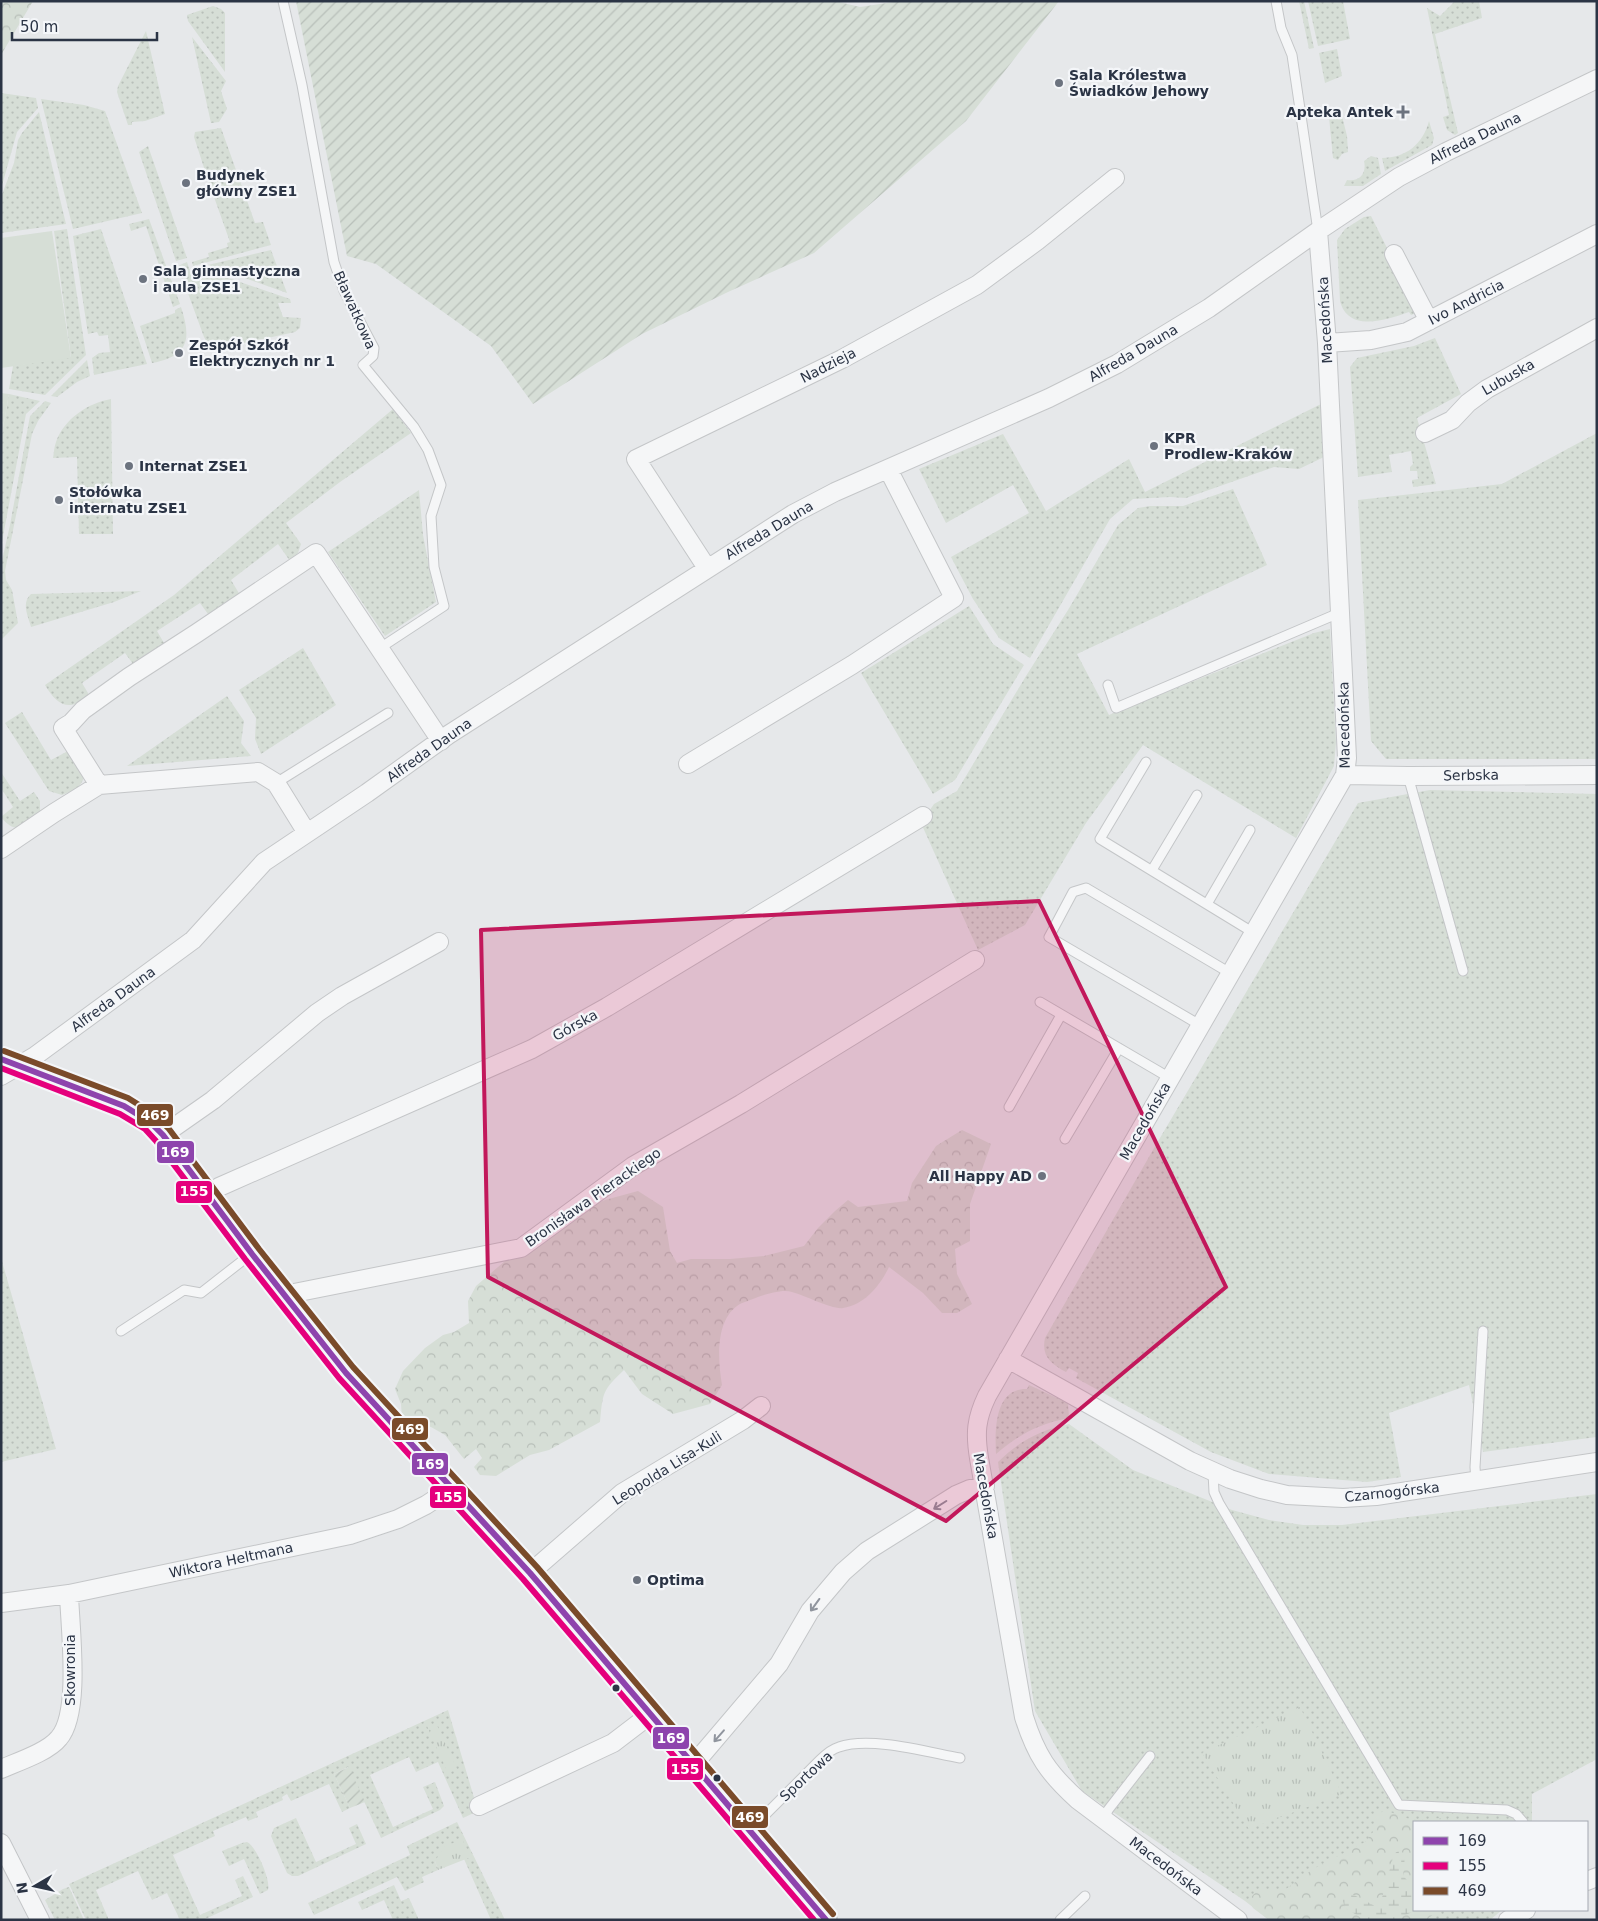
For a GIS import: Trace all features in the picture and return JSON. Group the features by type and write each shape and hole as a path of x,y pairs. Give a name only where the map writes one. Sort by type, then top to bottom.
{"street":[{"name":"Alfreda Dauna","path":"7,1067 35,1056 193,940 264,862 456,729 707,568 817,501 1049,398 1118,364 1209,308 1318,231 1406,174 1446,152 1597,79"},
{"name":"Nadzieja","path":"707,568 636,459 842,359 977,285 1037,241 1115,178"},
{"name":"Macedońska","path":"1238,1920 1104,1821 1062,1785 1039,1756 1030,1737 1024,1717 976,1440 978,1419 987,1396 1345,775 1347,758 1327,343 1318,231"},
{"name":"Ivo Andricia","path":"1327,343 1371,340 1407,332 1597,234"},
{"path":"1394,254 1430,321"},
{"name":"Lubuska","path":"1425,433 1452,420 1468,403 1487,389 1597,328"},
{"path":"688,764 852,665 954,598 888,469"},
{"path":"99,785 63,728 71,723 83,710 128,677 316,553 441,741"},
{"path":"1,849 39,822 99,785 258,772 276,783 307,833"},
{"name":"Serbska","path":"1345,775 1597,775"},
{"name":"Górska","path":"208,1195 219,1187 532,1048 607,1007 923,816"},
{"path":"163,1134 213,1100 317,1013 342,996 439,942"},
{"name":"Bronisława Pierackiego","path":"284,1295 521,1248 633,1166 741,1104 975,960"},
{"path":"7,1067 124,1106 137,1112 163,1134 252,1254 346,1373 530,1572 751,1829 826,1920"},
{"name":"Czarnogórska","path":"1008,1359 1213,1473 1261,1489 1313,1497 1376,1496 1597,1462"},
{"name":"Leopolda Lisa-Kuli","path":"530,1572 622,1493 743,1420 761,1406"},
{"path":"694,1764 779,1664 810,1611 849,1566 868,1551 956,1495 970,1489 985,1486"},
{"name":"Wiktora Heltmana","path":"1,1603 69,1594 366,1530 398,1519 426,1505 452,1488"},
{"name":"Skowronia","path":"1,1769 51,1745 59,1739 68,1725 72,1700 69,1594"},
{"path":"478,1806 613,1743 651,1714"},
{"path":"1,1843 40,1920"},
{"path":"1508,1920 1523,1911"}],"lane":[{"name":"Bławatkowa","path":"283,1 302,85 334,262 344,292 374,348 374,356 363,365 414,427 428,450 441,485 431,516 434,567 444,606 380,648"},
{"path":"1276,1 1281,28 1292,55 1318,231"},
{"path":"1108,685 1116,708 1339,613"},
{"path":"276,783 388,713"},
{"path":"1146,762 1100,839 1254,933"},
{"path":"1408,776 1463,971"},
{"path":"1152,870 1198,795"},
{"path":"1206,904 1250,830"},
{"path":"1200,1026 1049,937 1074,892 1086,888 1230,974"},
{"path":"1040,1002 1170,1078"},
{"path":"1009,1107 1061,1015"},
{"path":"1065,1139 1119,1048"},
{"path":"121,1331 184,1290 201,1293 252,1254"},
{"path":"1476,1481 1474,1467 1484,1331"},
{"path":"1213,1473 1214,1492 1219,1503 1399,1805 1507,1810 1516,1814 1522,1821"},
{"name":"Sportowa","path":"751,1829 820,1760 839,1747 849,1744 874,1743 960,1758"},
{"path":"1104,1821 1108,1810 1150,1756"},
{"path":"1060,1920 1085,1896"}],"highlighted area":[{"path":"1039,901 1226,1287 946,1521 488,1277 481,930"}],"green space":[{"path":"1,1 33,1 1,55"},
{"path":"296,1 835,1 860,7 900,1 1059,1 966,121 814,253 642,334 533,404 491,346 376,264 347,256"},
{"path":"1299,1 1304,1 1314,48 1309,49"},
{"path":"1308,1 1343,1 1350,39 1318,46"},
{"path":"1455,1 1479,1 1482,18 1435,34 1458,133 1455,135 1447,130 1443,117 1449,115 1427,8 1440,16"},
{"path":"213,6 225,13 225,72 188,21 187,15"},
{"path":"146,31 165,114 145,121 132,122 132,125 128,125 117,92 118,86"},
{"path":"192,37 226,81 221,91 227,109 219,122 211,123"},
{"path":"1337,49 1342,76 1325,83 1319,53"},
{"path":"1,93 36,98 38,108 17,132 1,189"},
{"path":"41,99 84,105 105,111 142,213 73,229"},
{"path":"39,112 66,224 1,233 1,197 14,163 18,140"},
{"path":"1342,116 1347,136 1348,152 1342,154 1338,160 1333,158 1329,117"},
{"path":"1429,121 1434,138 1432,145 1385,171 1382,158 1399,155 1412,148 1418,143"},
{"path":"221,128 255,223 263,222 271,245 193,266 192,262 209,257 208,253 228,247 227,243 230,242 214,197 218,195 217,190 213,191 211,183 209,183 194,137 195,132"},
{"path":"148,146 187,258 176,261 139,152"},
{"path":"1371,156 1378,158 1381,174 1363,186 1344,186 1347,180 1355,180 1361,176 1365,166 1364,161"},
{"path":"1371,216 1419,312 1411,315 1409,312 1369,322 1360,321 1344,311 1340,301 1337,240 1345,229 1364,217"},
{"path":"149,219 180,304 173,307 146,226 131,231 129,224"},
{"path":"67,229 86,355 45,395 9,389 13,366 71,357 54,231"},
{"path":"101,229 147,364 94,375 92,358 99,353 110,352 108,335 99,336 97,332 88,334 73,236"},
{"path":"52,231 71,358 1,368 1,238"},
{"path":"271,250 287,293 208,265"},
{"path":"187,262 190,271 202,269 290,299 291,303 278,303 283,317 301,318 300,328 295,332 226,347 210,344 204,337 178,266"},
{"path":"181,307 186,329 184,345 173,356 152,363 140,326 175,313 175,310"},
{"path":"1435,338 1461,394 1417,418 1436,484 1413,487 1412,480 1418,479 1417,471 1410,471 1410,467 1413,464 1411,451 1389,455 1392,472 1358,477 1350,367 1357,358 1414,346"},
{"path":"87,360 90,376 77,382 57,397 51,396"},
{"path":"1,393 9,394 1,439"},
{"path":"9,394 40,401 26,414 1,547 1,439"},
{"path":"111,399 113,534 79,534 77,457 53,458 55,446 65,426 78,413 94,404"},
{"path":"45,401 51,403 38,421 32,434 5,571 6,580 12,590 18,623 1,640 1,565 30,416"},
{"path":"1323,403 1324,457 1299,469 1274,467 1186,498 1133,499 1110,519 1030,658 999,638 973,599 951,557 1029,513 1013,485 946,523 919,469 1003,434 1046,511 1129,459 1145,492"},
{"path":"393,409 411,433 340,482 286,523 301,544 298,553 290,561 278,544 231,580 240,595 208,614 200,603 157,631 164,643 162,648 138,665 133,664 125,653 82,683 88,693 88,697 81,702 69,705 64,704 59,702 49,692 45,685 174,595"},
{"path":"1597,433 1597,759 1386,759 1371,741 1358,500 1502,484"},
{"path":"1233,489 1267,565 1077,654 1109,715 1314,633 1330,629 1336,742 1334,766 1296,838 1143,745 1086,823 1025,925 978,950 921,823 934,804 957,791 1118,525 1138,508 1183,506"},
{"path":"419,490 423,535 436,602 385,636 328,552"},
{"path":"141,591 114,602 31,627 26,610 26,601 31,594"},
{"path":"969,606 993,644 1024,665 955,780 933,794 861,673"},
{"path":"303,648 336,705 261,754 255,739 256,718 239,690"},
{"path":"227,696 244,721 241,743 251,756 127,766"},
{"path":"22,712 51,760 68,751 84,777 76,789 62,795 49,791 5,723"},
{"path":"1,772 20,801 34,792 40,801 40,812 26,825 17,828 6,823 1,817 13,807 1,788"},
{"path":"1430,790 1597,794 1597,1437 1483,1452 1469,1385 1389,1413 1401,1477 1367,1482 1269,1474 1211,1452 1076,1378 1078,1373 1069,1368 1066,1372 1061,1369 1048,1359 1044,1350 1045,1338 1157,1143 1358,803"},
{"path":"962,1130 991,1144 970,1204 970,1241 955,1249 957,1274 972,1304 957,1313 942,1313 923,1293 889,1267 881,1281 870,1294 858,1303 843,1308 832,1307 788,1291 775,1292 758,1297 737,1306 725,1322 719,1354 722,1385 710,1404 673,1414 642,1394 624,1370 611,1383 605,1393 600,1422 549,1450 530,1455 496,1476 480,1475 474,1467 482,1458 476,1449 464,1459 445,1435 431,1427 402,1418 401,1404 395,1389 403,1371 425,1348 443,1335 454,1332 469,1323 468,1301 476,1286 505,1261 533,1246 585,1209 605,1200 638,1191 663,1207 670,1251 677,1263 691,1259 730,1259 764,1256 804,1246 818,1228 848,1200 858,1207 907,1201 912,1183 936,1146"},
{"path":"1,1258 56,1449 1,1462"},
{"path":"1029,1385 1068,1403 1069,1418 1048,1423 1030,1431 996,1454 997,1423 1002,1403 1008,1396 1016,1391 1027,1389"},
{"path":"1069,1424 1133,1470 1232,1510 1269,1520 1303,1525 1342,1525 1597,1494 1597,1759 1532,1794 1532,1821 1413,1821 1413,1911 1501,1911 1490,1920 1269,1920 1245,1901 1082,1791 1035,1711 998,1462 1013,1448 1048,1430"},
{"path":"1300,1707 1342,1794 1249,1829 1202,1753"},
{"path":"448,1710 478,1811 463,1818 438,1762 416,1772 409,1757 370,1775 393,1827 433,1809 423,1787 435,1782 444,1806 440,1810 381,1838 348,1767 334,1774 350,1808 342,1812 329,1784 291,1801 287,1794 282,1797 283,1800 256,1812 258,1817 248,1821 246,1817 213,1831 215,1836 173,1855 200,1915 242,1896 235,1880 243,1876 253,1897 203,1920 180,1920 167,1893 152,1900 138,1871 96,1890 109,1920 86,1920 69,1884"},
{"path":"436,1723 457,1769 448,1773 427,1726"},
{"path":"349,1767 365,1802 350,1808 334,1774"},
{"path":"1383,1811 1409,1819 1451,1818 1461,1821 1413,1821 1413,1911 1438,1911 1426,1920 1269,1920 1253,1908 1250,1902 1252,1896 1257,1891 1281,1891 1286,1889 1313,1869 1365,1842 1373,1832 1376,1816"},
{"path":"296,1818 316,1862 356,1844 349,1828 357,1824 366,1844 298,1876 292,1876 287,1873 271,1836 274,1828"},
{"path":"457,1822 505,1920 491,1920 464,1859 470,1857 435,1861 438,1870 422,1877 424,1882 405,1891 397,1877 314,1915 308,1903 410,1855 407,1846"},
{"path":"462,1839 471,1857 438,1870 435,1861 444,1847"},
{"path":"247,1842 258,1856 267,1879 268,1890 260,1894 244,1859 229,1866 222,1851"},
{"path":"1398,1851 1402,1852 1405,1856 1403,1876 1407,1880 1413,1880 1413,1911 1415,1911 1394,1920 1365,1920 1345,1908 1342,1897 1352,1894 1375,1906 1380,1905 1394,1854"},
{"path":"394,1885 401,1901 409,1898 419,1920 393,1920 384,1900 362,1910 358,1902"},
{"path":"69,1887 84,1920 55,1920 45,1900"}],"transit line":[{"name":"469","path":"4,1051 128,1098 155,1115 169,1129 259,1249 353,1367 537,1567 833,1914"},
{"name":"169","path":"1,1059 124,1106 150,1122 163,1135 252,1254 346,1373 530,1573 826,1920"},
{"name":"155","path":"1,1068 120,1114 145,1129 339,1378 523,1579 814,1920"}],"place":[{"name":"Sala Królestwa Świadków Jehowy","path":"1059,83"},
{"name":"Apteka Antek","path":"1403,112"},
{"name":"Budynek główny ZSE1","path":"186,183"},
{"name":"Sala gimnastyczna i aula ZSE1","path":"143,279"},
{"name":"Zespół Szkół Elektrycznych nr 1","path":"179,353"},
{"name":"KPR Prodlew-Kraków","path":"1154,446"},
{"name":"Internat ZSE1","path":"129,466"},
{"name":"Stołówka internatu ZSE1","path":"59,500"},
{"name":"All Happy AD","path":"1042,1176"},
{"name":"Optima","path":"637,1580"}]}
